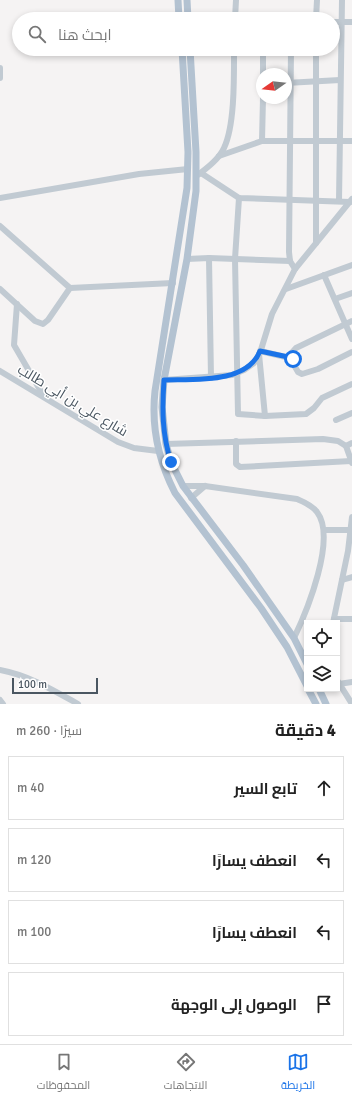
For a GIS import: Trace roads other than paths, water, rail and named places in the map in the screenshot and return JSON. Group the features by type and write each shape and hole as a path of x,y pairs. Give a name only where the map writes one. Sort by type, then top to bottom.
{"main road":[{"path":"178,0 179,12"},
{"path":"187,0 188,12"},
{"path":"182,56 188,188 154,406 155,436 158,451 167,477 175,493 236,571 287,646 304,680"},
{"path":"191,56 199,174 187,259 164,380 162,407 166,444 171,462 183,486 243,565 304,654"},
{"path":"236,571 243,565"},
{"path":"310,692 316,704"},
{"path":"320,692 326,704"}],"street":[{"path":"235,12 236,0"},
{"path":"316,12 317,0"},
{"path":"339,201 342,0"},
{"path":"342,22 352,22"},
{"path":"234,56 229,130 224,148 219,156 199,174 238,198 339,201 351,200"},
{"path":"263,56 263,68"},
{"path":"289,68 290,56"},
{"path":"316,56 316,243"},
{"path":"0,68 0,78"},
{"path":"292,83 340,80"},
{"path":"262,141 263,104"},
{"path":"288,104 290,261 295,269"},
{"path":"219,156 262,141 352,141"},
{"path":"0,198 139,174 188,169"},
{"path":"238,198 235,259 238,414 265,416 306,414 314,408 322,398 352,384"},
{"path":"164,380 211,378 237,374 250,367 260,353 272,314 295,269 351,200"},
{"path":"0,226 70,288 173,283"},
{"path":"187,259 209,258 290,261"},
{"path":"209,258 211,378"},
{"path":"286,288 352,265"},
{"path":"324,275 335,299 349,322 352,339"},
{"path":"0,289 35,321 45,324 70,288"},
{"path":"335,299 352,293"},
{"path":"17,304 14,346 44,397"},
{"path":"288,357 296,348 349,322"},
{"path":"260,353 293,359 298,372 302,374 318,369 352,352"},
{"path":"260,353 265,416"},
{"name":"شارع علي بن أبي طالب","path":"0,371 118,442 134,448 158,451"},
{"path":"336,420 352,413"},
{"path":"166,444 236,441 323,439 349,444 352,462 240,467 236,464 236,441"},
{"path":"183,486 205,486 297,499 310,504 317,512 324,530 316,584 311,600 294,638"},
{"path":"191,498 205,486"},
{"path":"333,620 350,549 349,530 352,517"},
{"path":"324,530 349,530"},
{"path":"342,580 352,577"},
{"path":"340,620 352,619"},
{"path":"0,670 21,675 78,704"},
{"path":"340,682 352,682"},
{"path":"340,685 352,704"},
{"path":"0,700 3,704"}]}
